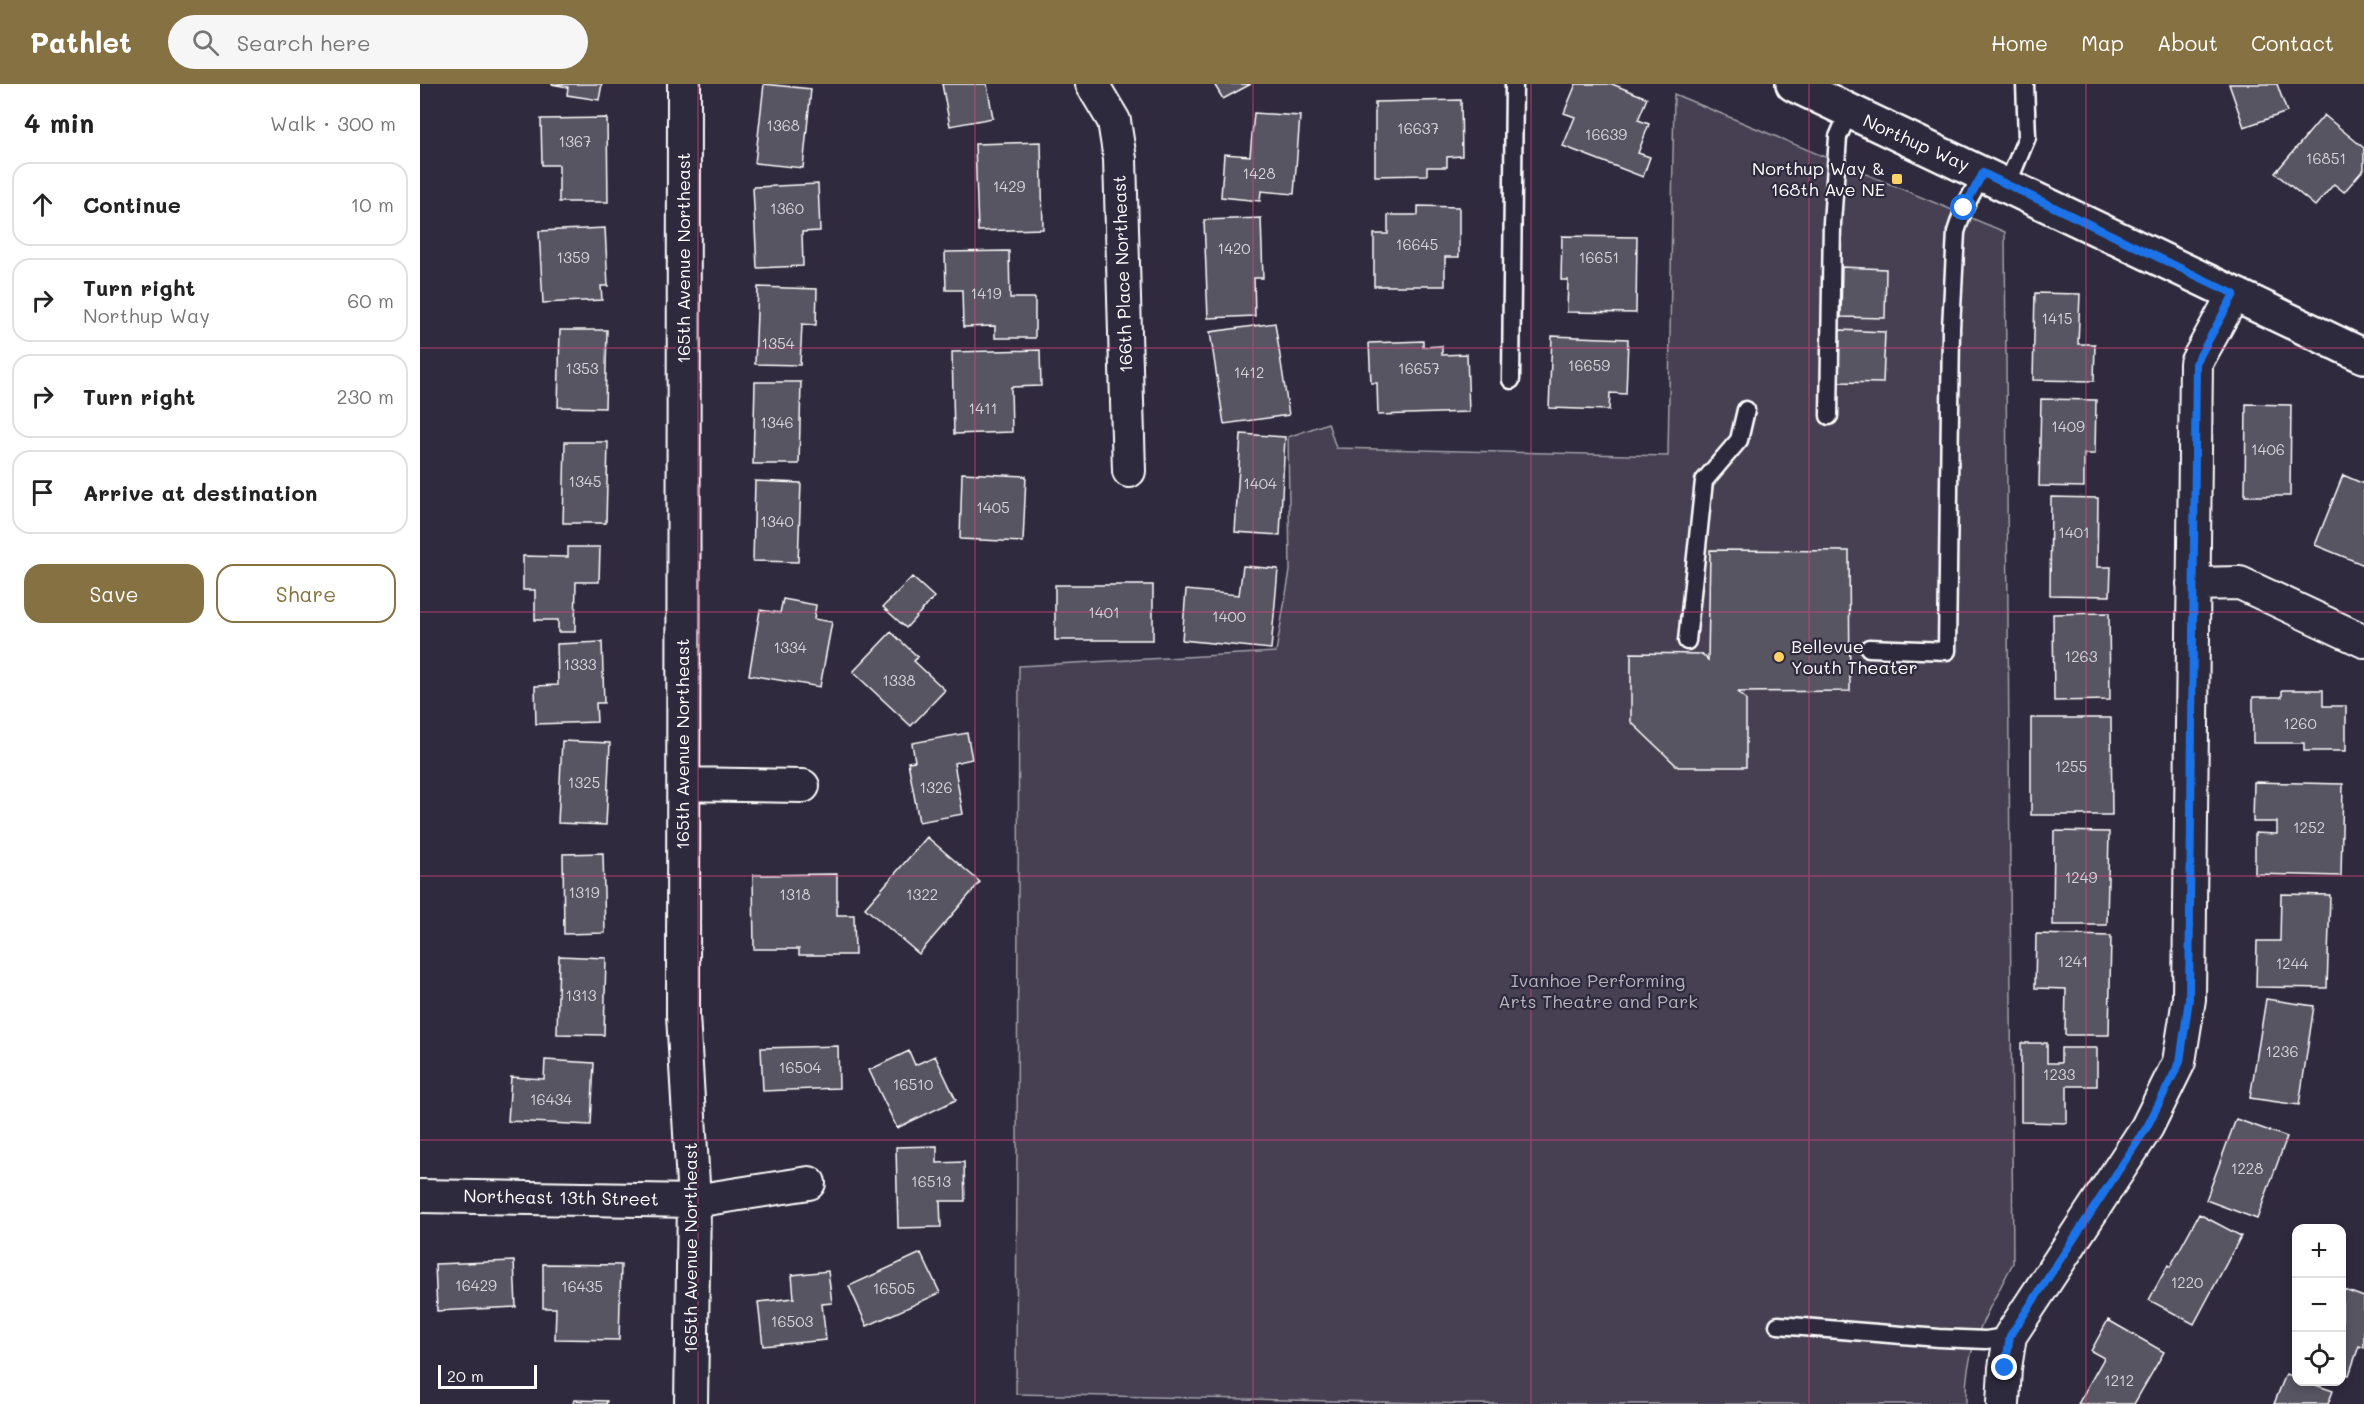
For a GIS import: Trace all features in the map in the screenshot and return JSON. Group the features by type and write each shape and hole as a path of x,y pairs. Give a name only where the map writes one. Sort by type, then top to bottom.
{"street":[{"name":"165th Avenue Northeast","path":"684,84 683,1015 694,1201 690,1404"},
{"name":"166th Place Northeast","path":"1092,84 1114,121 1120,159 1129,471"},
{"name":"Northup Way","path":"1793,84 2364,356"},
{"path":"2003,1404 2010,1336 2147,1127 2180,1062 2189,999 2196,363 2234,294"},
{"path":"2193,584 2240,583 2364,641"},
{"path":"684,784 803,786"},
{"name":"Northeast 13th Street","path":"420,1196 694,1201 808,1183"}],"lane":[{"path":"1511,380 1514,84"},
{"path":"1869,648 1947,651 1951,328 1956,232 1964,208 1995,179 2027,137 2025,84"},
{"path":"1829,416 1832,223 1838,137 1849,112"},
{"path":"1687,641 1704,482 1739,440 1746,410"},
{"path":"1778,1325 1939,1338 1986,1340 2010,1336"}],"green space":[{"name":"Ivanhoe Performing Arts Theatre and Park","path":"1674,94 2005,232 2013,1263 1986,1314 1973,1347 1966,1383 1966,1404 1471,1404 1016,1394 1019,666 1276,652 1290,571 1288,437 1328,423 1336,448 1668,456"}],"building":[{"path":"551,84 602,84 599,100 567,95 568,87"},
{"path":"764,84 811,89 803,168 755,163"},
{"path":"942,84 987,84 993,118 950,126"},
{"path":"1214,84 1251,84 1223,99"},
{"path":"1576,84 1612,84 1647,98 1638,120 1649,124 1638,153 1650,157 1643,177 1563,146 1575,117 1564,113"},
{"path":"2229,84 2277,84 2287,112 2244,127"},
{"path":"1461,100 1462,156 1447,157 1447,167 1427,167 1427,175 1375,176 1375,102"},
{"path":"1254,113 1300,116 1294,194 1261,191 1260,201 1221,197 1224,154 1250,156"},
{"path":"2324,115 2364,148 2364,169 2344,192 2334,184 2315,206 2275,173"},
{"path":"607,118 608,202 559,202 559,165 542,165 541,119"},
{"path":"1041,142 1043,229 978,231 975,144"},
{"path":"818,184 820,231 802,232 803,266 757,268 753,187"},
{"path":"1418,206 1459,207 1459,257 1445,257 1445,286 1374,286 1374,234 1388,234 1388,215 1418,215"},
{"path":"1261,218 1263,278 1254,278 1255,316 1208,318 1204,220"},
{"path":"605,228 608,286 601,286 602,300 543,303 539,231"},
{"path":"1562,236 1637,237 1636,313 1567,312 1568,280 1561,280"},
{"path":"1009,251 1010,298 1035,298 1035,338 995,338 995,326 963,327 962,290 946,290 945,252"},
{"path":"1842,267 1886,269 1885,318 1841,317"},
{"path":"758,287 817,289 816,325 802,324 800,365 755,364"},
{"path":"2035,293 2080,294 2078,344 2095,344 2094,381 2033,380"},
{"path":"1275,323 1289,415 1224,424 1210,332"},
{"path":"560,330 607,330 605,408 558,407"},
{"path":"1840,330 1885,332 1883,383 1838,382"},
{"path":"1552,336 1628,339 1626,394 1610,393 1609,410 1549,408"},
{"path":"1423,341 1423,347 1442,346 1442,355 1467,354 1469,412 1378,415 1377,383 1371,383 1369,343"},
{"path":"1040,350 1041,386 1011,387 1012,432 954,434 952,352"},
{"path":"755,382 801,382 799,464 753,464"},
{"path":"2041,399 2096,400 2095,454 2084,454 2084,487 2039,486"},
{"path":"2246,404 2291,405 2290,496 2245,496"},
{"path":"1241,434 1285,437 1280,535 1235,532"},
{"path":"565,442 608,442 606,523 563,523"},
{"path":"962,473 1026,476 1023,542 960,539"},
{"path":"2343,475 2364,484 2364,565 2315,545"},
{"path":"755,481 801,483 798,562 753,561"},
{"path":"2051,497 2098,498 2097,567 2111,567 2110,596 2050,595"},
{"path":"568,547 600,547 599,582 576,582 575,632 558,632 558,620 535,620 535,590 523,590 523,556 568,557"},
{"name":"Bellevue Youth Theater","path":"1710,550 1849,551 1850,691 1738,692 1746,699 1746,767 1678,767 1631,722 1631,653 1702,654 1708,660"},
{"path":"1243,566 1278,569 1271,649 1182,640 1186,590 1239,595"},
{"path":"912,577 934,597 906,628 883,607"},
{"path":"1055,585 1153,585 1153,640 1055,640"},
{"path":"783,599 816,605 814,619 832,622 820,687 749,675 760,610 780,613"},
{"path":"2109,613 2110,700 2054,701 2053,614"},
{"path":"891,632 918,657 914,661 945,690 911,726 853,672"},
{"path":"602,642 604,703 596,703 597,722 536,724 535,686 558,685 557,644"},
{"path":"2282,690 2323,690 2323,706 2346,706 2346,751 2304,751 2304,743 2253,743 2253,697 2282,697"},
{"path":"2031,718 2111,718 2112,815 2031,815"},
{"path":"967,733 972,759 954,763 963,814 919,822 908,762 915,761 912,743"},
{"path":"562,741 610,743 606,825 558,823"},
{"path":"2254,782 2343,784 2341,876 2255,874 2255,833 2277,834 2277,822 2253,822"},
{"path":"2054,831 2109,832 2107,925 2053,925"},
{"path":"927,837 980,882 919,954 865,908"},
{"path":"603,853 605,933 564,934 563,854"},
{"path":"837,874 837,915 854,915 855,955 799,955 799,949 754,949 753,875"},
{"path":"2281,894 2330,895 2327,988 2256,987 2257,941 2280,941"},
{"path":"2036,934 2111,936 2109,1035 2065,1035 2066,989 2035,988"},
{"path":"559,956 606,958 604,1035 557,1034"},
{"path":"2266,999 2314,1006 2299,1105 2250,1098"},
{"path":"2021,1043 2047,1043 2047,1063 2061,1063 2061,1048 2097,1048 2097,1086 2067,1086 2067,1123 2021,1122"},
{"path":"838,1046 839,1088 763,1091 761,1048"},
{"path":"909,1051 915,1065 935,1056 956,1100 897,1128 869,1070"},
{"path":"545,1060 594,1063 591,1125 508,1121 511,1077 544,1079"},
{"path":"2236,1119 2287,1137 2257,1219 2206,1200"},
{"path":"937,1146 937,1163 964,1162 965,1201 940,1201 941,1227 898,1228 896,1147"},
{"path":"2199,1214 2241,1236 2194,1324 2149,1300"},
{"path":"921,1253 940,1293 867,1326 849,1286"},
{"path":"514,1261 516,1307 437,1311 435,1264"},
{"path":"543,1264 621,1265 619,1340 555,1339 556,1308 543,1308"},
{"path":"828,1271 832,1303 822,1304 826,1340 763,1346 758,1302 794,1298 792,1275"},
{"path":"2346,1290 2364,1297 2364,1348 2359,1346 2349,1375 2346,1374"},
{"path":"2108,1320 2164,1352 2134,1404 2078,1404 2104,1358 2091,1351"},
{"path":"2286,1374 2292,1376 2292,1386 2319,1386 2333,1391 2328,1404 2274,1404"},
{"path":"574,1400 607,1401 606,1404 573,1404"}],"place":[{"name":"Northup Way & 168th Ave NE","path":"1897,179"},
{"name":"Bellevue Youth Theater","path":"1779,657"}],"route":[{"path":"1964,208 1983,173 2234,294 2196,363 2189,999 2180,1062 2147,1127 2010,1336 2005,1368"}]}
